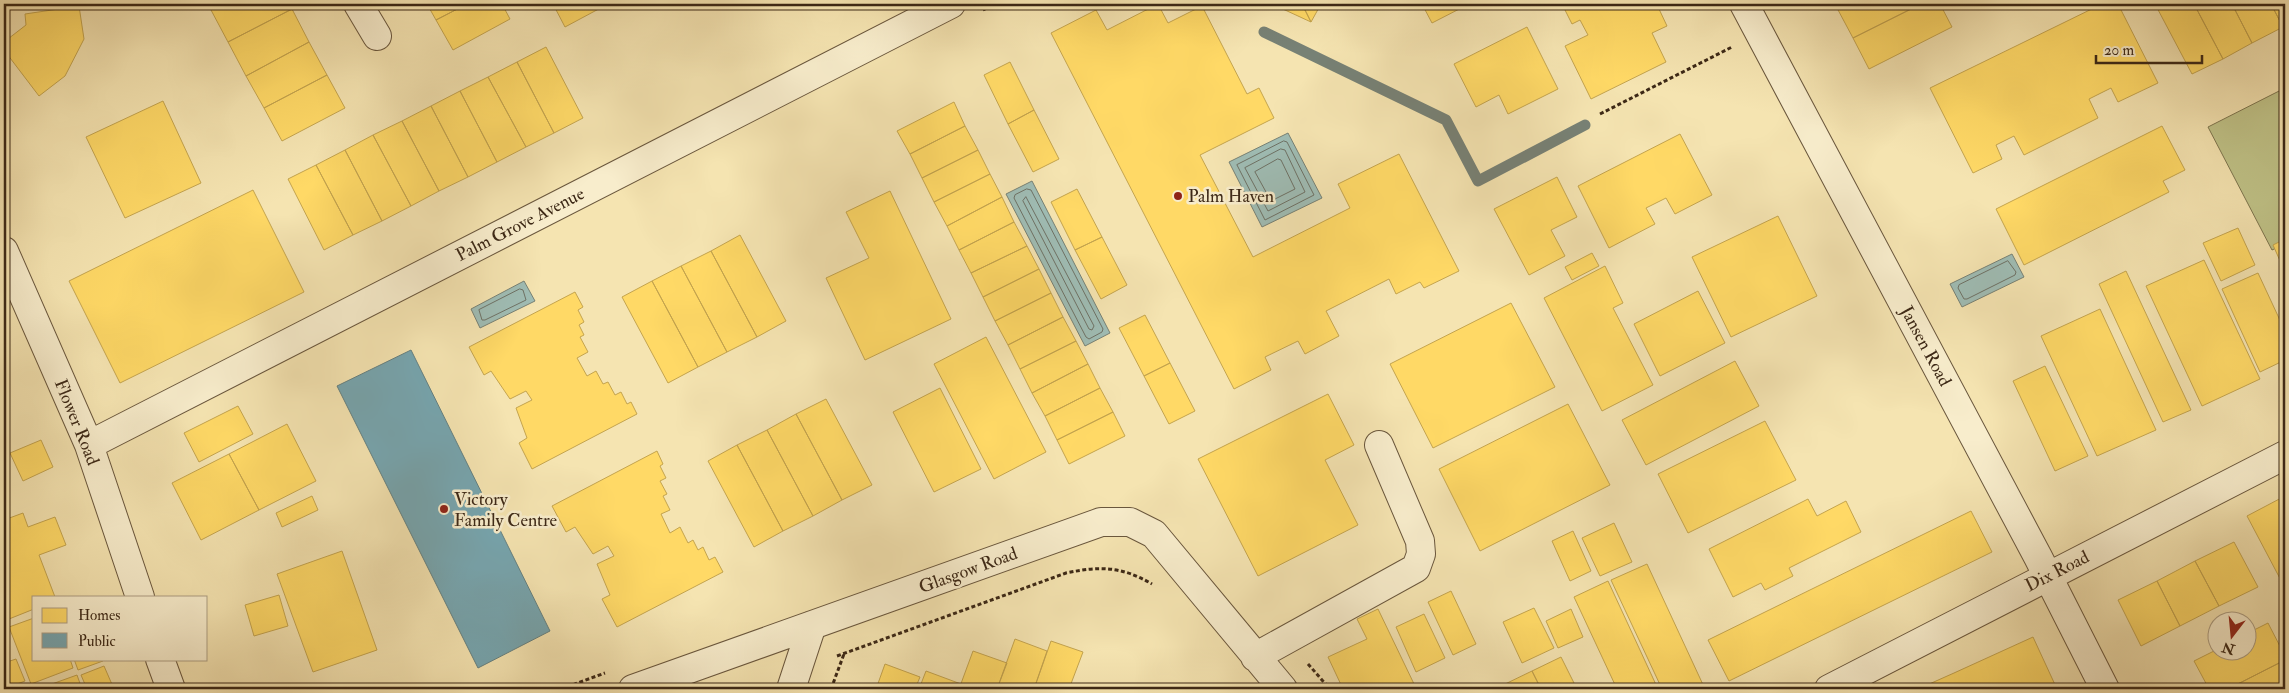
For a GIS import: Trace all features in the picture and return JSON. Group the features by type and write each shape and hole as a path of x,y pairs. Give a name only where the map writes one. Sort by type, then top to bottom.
{"street":[{"path":"358,4 377,36"},
{"name":"Palm Grove Avenue","path":"89,445 951,4"},
{"name":"Jansen Road","path":"1744,4 2048,576 2105,689"},
{"name":"Flower Road","path":"4,251 89,445 140,596"},
{"path":"1255,657 1416,568 1421,554 1420,541 1379,446"},
{"name":"Dix Road","path":"1829,689 2285,455"},
{"name":"Glasgow Road","path":"633,689 1101,522 1130,522 1154,534 1255,657 1284,689"},
{"path":"794,681 812,625"},
{"path":"160,660 171,689"}],"path":[{"path":"1600,114 1734,46"},
{"path":"747,689 794,681 844,653 1066,573 1092,568 1118,569 1138,576 1160,589"},
{"path":"831,689 844,653"}],"green space":[{"path":"2285,88 2285,244 2272,250 2208,127"}],"water":[{"path":"1288,133 1322,198 1262,227 1229,162"},
{"path":"1032,181 1110,333 1085,346 1006,194"},
{"path":"2012,254 2024,277 1962,307 1950,284"},
{"path":"524,281 535,301 480,328 471,309"}],"building: Homes":[{"path":"223,4 289,4 292,9 228,42 211,10"},
{"path":"427,4 467,4 436,20"},
{"path":"467,4 502,4 510,19 453,50 436,20"},
{"path":"553,4 608,4 565,27"},
{"name":"Palm Haven","path":"1158,4 1168,23 1202,6 1247,94 1259,88 1274,118 1200,155 1253,257 1350,208 1338,184 1399,154 1459,271 1424,288 1420,282 1396,294 1389,279 1326,311 1339,336 1305,354 1298,341 1265,357 1271,370 1234,389 1051,33 1096,10 1107,30"},
{"path":"1272,4 1302,4 1311,22"},
{"path":"1302,4 1321,4 1311,22"},
{"path":"1422,4 1469,4 1432,23"},
{"path":"1562,4 1670,4 1659,9 1667,26 1652,33 1666,62 1591,99 1565,46 1588,35 1580,20 1572,24"},
{"path":"1846,4 1921,4 1853,38 1837,8"},
{"path":"1921,4 1940,4 1952,27 1869,69 1853,38"},
{"path":"2102,4 2118,4 2158,83 2118,102 2111,88 2089,99 2098,118 2024,155 2014,136 1996,145 2002,159 1973,173 1930,88"},
{"path":"2155,4 2194,4 2223,59 2192,74"},
{"path":"2194,4 2232,4 2252,43 2223,59"},
{"path":"2232,4 2271,4 2283,27 2252,43"},
{"path":"2271,4 2285,4 2285,26 2283,27"},
{"path":"79,6 84,39 65,76 39,96 4,50 4,42 26,25 25,14"},
{"path":"292,9 309,42 246,76 228,42"},
{"path":"1527,27 1558,89 1508,114 1499,95 1476,107 1454,64"},
{"path":"309,42 327,75 264,108 246,76"},
{"path":"546,47 583,118 554,133 517,62"},
{"path":"517,62 554,133 526,147 488,77"},
{"path":"1010,62 1034,110 1008,124 984,75"},
{"path":"327,75 345,108 282,141 264,108"},
{"path":"488,77 526,147 497,162 460,91"},
{"path":"460,91 497,162 468,177 431,106"},
{"path":"163,101 201,183 125,218 86,137"},
{"path":"954,102 965,126 910,154 897,131"},
{"path":"431,106 468,177 439,191 402,121"},
{"path":"1034,110 1059,159 1033,172 1008,124"},
{"path":"402,121 439,191 411,206 373,135"},
{"path":"965,126 978,150 922,178 910,154"},
{"path":"2162,126 2185,170 2163,181 2169,192 2024,265 1996,209"},
{"path":"1680,134 1712,195 1675,214 1666,198 1646,208 1655,224 1609,248 1578,186"},
{"path":"373,135 411,206 382,221 345,150"},
{"path":"345,150 382,221 353,235 316,165"},
{"path":"978,150 990,174 934,202 922,178"},
{"path":"316,165 353,235 324,250 288,179"},
{"path":"990,174 1002,197 947,226 934,202"},
{"path":"1557,177 1577,217 1551,230 1565,256 1529,275 1494,209"},
{"path":"1077,189 1102,237 1075,250 1051,202"},
{"path":"253,190 304,292 120,383 69,281"},
{"path":"890,191 951,319 865,360 826,278 869,258 846,212"},
{"path":"1002,197 1014,222 959,250 947,226"},
{"path":"1778,216 1817,296 1731,337 1692,257"},
{"path":"1014,222 1027,246 971,273 959,250"},
{"path":"2238,228 2255,265 2221,281 2203,243"},
{"path":"740,235 786,321 757,337 711,251"},
{"path":"1102,237 1127,285 1101,299 1075,250"},
{"path":"2285,239 2285,272 2273,245"},
{"path":"1027,246 1039,269 983,297 971,273"},
{"path":"711,251 757,337 727,352 681,266"},
{"path":"1592,253 1599,266 1572,280 1565,267"},
{"path":"2204,260 2260,379 2202,406 2146,286"},
{"path":"681,266 727,352 698,367 652,281"},
{"path":"1605,266 1623,303 1613,308 1653,385 1602,411 1544,298"},
{"path":"1039,269 1051,293 995,321 983,297"},
{"path":"2126,271 2191,410 2163,422 2099,284"},
{"path":"2258,273 2285,331 2285,360 2260,372 2222,289"},
{"path":"652,281 698,367 668,383 622,297"},
{"path":"1698,291 1725,343 1660,376 1634,324"},
{"path":"575,292 583,307 578,310 584,322 579,325 584,335 580,337 588,352 577,358 587,376 596,371 603,384 608,382 615,395 621,392 627,404 631,402 637,414 532,469 519,443 527,438 516,408 532,400 526,391 510,399 491,371 484,375 469,347"},
{"path":"1051,293 1063,317 1008,345 995,321"},
{"path":"1511,303 1555,387 1433,448 1390,364"},
{"path":"2100,309 2156,430 2097,456 2041,336"},
{"path":"1145,315 1170,363 1144,376 1119,328"},
{"path":"1063,317 1076,341 1020,369 1008,345"},
{"path":"986,337 1046,452 994,479 934,364"},
{"path":"1076,341 1088,364 1032,393 1020,369"},
{"path":"1735,361 1759,406 1646,465 1622,420"},
{"path":"1170,363 1195,411 1169,424 1144,376"},
{"path":"1088,364 1100,388 1045,416 1032,393"},
{"path":"2045,366 2088,456 2055,471 2013,381"},
{"path":"940,388 981,469 934,492 893,412"},
{"path":"1100,388 1113,412 1057,440 1045,416"},
{"path":"1328,394 1354,445 1325,460 1358,525 1258,576 1198,459"},
{"path":"826,399 872,485 842,500 796,414"},
{"path":"1568,404 1610,485 1480,551 1439,469"},
{"path":"238,406 253,434 199,462 184,433"},
{"path":"1113,412 1125,436 1069,464 1057,440"},
{"path":"796,414 842,500 813,516 767,430"},
{"path":"1765,421 1796,480 1688,533 1658,474"},
{"path":"287,424 316,481 259,510 229,454"},
{"path":"767,430 813,516 783,531 737,445"},
{"path":"41,440 53,467 23,481 10,453"},
{"path":"737,445 783,531 754,547 708,461"},
{"path":"657,451 663,464 660,466 666,478 660,481 667,494 663,496 670,510 661,514 670,533 680,527 688,543 693,540 698,550 703,547 709,560 715,557 723,572 617,627 602,599 610,595 597,564 614,556 608,546 593,554 575,527 566,532 552,506"},
{"path":"229,454 259,510 201,540 172,483"},
{"path":"312,496 318,510 282,527 276,513"},
{"path":"2285,496 2285,588 2247,516"},
{"path":"1808,499 1817,516 1846,501 1861,532 1789,568 1793,576 1765,590 1761,583 1733,597 1709,549"},
{"path":"1971,511 1992,552 1729,681 1708,640"},
{"path":"23,513 28,527 55,517 66,545 39,555 55,596 32,596 32,610 4,621 4,520"},
{"path":"1614,523 1632,562 1600,576 1582,538"},
{"path":"1573,531 1591,571 1570,581 1552,541"},
{"path":"2234,542 2258,587 2219,606 2195,561"},
{"path":"342,551 377,650 313,672 277,574"},
{"path":"2195,561 2219,606 2211,610 2206,610 2206,613 2180,626 2157,581"},
{"path":"1647,564 1705,689 1662,689 1611,580"},
{"path":"1608,581 1658,689 1617,689 1574,597"},
{"path":"2157,581 2180,626 2141,646 2118,600"},
{"path":"1451,591 1476,644 1453,655 1428,602"},
{"path":"279,595 288,626 254,636 245,605"},
{"path":"1534,608 1554,648 1522,663 1503,622"},
{"path":"1378,609 1415,686 1407,689 1343,689 1328,657 1367,639 1357,619"},
{"path":"1571,609 1583,637 1558,648 1546,621"},
{"path":"1424,614 1445,658 1416,672 1396,627"},
{"path":"32,619 32,660 70,660 73,668 31,684 9,627"},
{"path":"2268,623 2285,656 2285,660 2228,689 2209,689 2194,661 2206,655 2206,660 2256,660 2256,629"},
{"path":"2033,637 2057,689 1918,689 1954,673"},
{"path":"1015,639 1047,651 1034,689 997,689"},
{"path":"1051,641 1083,652 1069,689 1034,689"},
{"path":"973,651 1007,663 997,689 959,689"},
{"path":"1561,657 1577,689 1541,689 1532,671"},
{"path":"16,659 25,681 4,689 4,663"},
{"path":"74,660 103,661 78,670"},
{"path":"2285,660 2285,689 2228,689"},
{"path":"885,664 920,677 915,689 876,689"},
{"path":"104,666 114,689 87,689 81,675"},
{"path":"926,671 961,684 959,689 919,689"},
{"path":"1532,671 1541,689 1503,689 1501,686"},
{"path":"77,675 82,689 38,689"}],"building: Public":[{"name":"Victory Family Centre","path":"411,350 550,631 478,668 337,386"}],"waterway":[{"path":"1264,32 1446,120 1478,181 1585,125"}],"place":[{"name":"Palm Haven","path":"1178,196"},
{"name":"Victory Family Centre","path":"444,509"}]}
